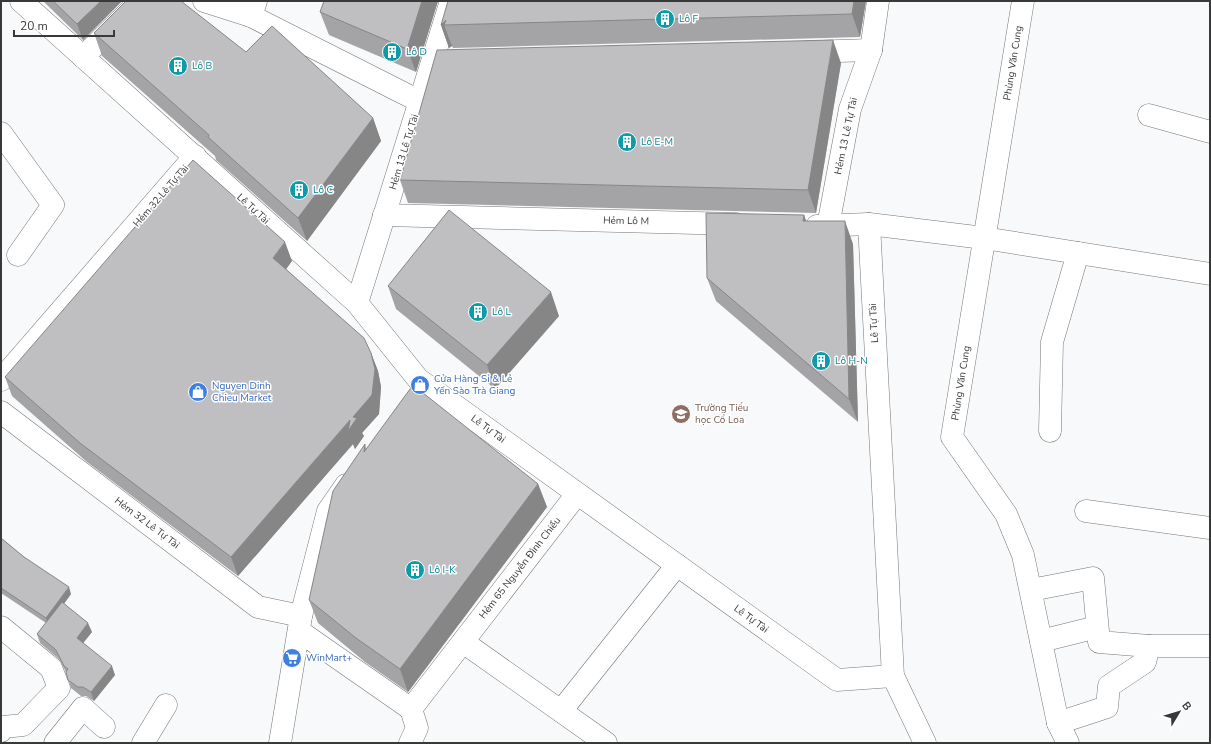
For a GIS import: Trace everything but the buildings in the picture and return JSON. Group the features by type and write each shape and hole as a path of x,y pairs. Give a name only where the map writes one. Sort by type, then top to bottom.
{"street":[{"name":"Lê Tự Tài","path":"21,1 357,303 418,379 836,680 893,676 868,224"},
{"path":"83,57 140,1"},
{"path":"204,1 254,8 419,101"},
{"name":"Hẻm 13 Lê Tự Tài","path":"357,303 451,1"},
{"name":"Hẻm 13 Lê Tự Tài","path":"828,226 850,109 871,50 878,1"},
{"name":"Phùng Văn Cung","path":"1023,1 952,437 1006,514 1023,555 1058,723 1068,743"},
{"path":"788,52 871,50"},
{"path":"432,61 455,60"},
{"path":"1149,115 1210,132"},
{"path":"1,133 53,205 18,254"},
{"name":"Hẻm 32 Lê Tự Tài","path":"1,380 195,156"},
{"name":"Hẻm Lô M","path":"384,215 757,224"},
{"path":"797,225 828,226 868,224 984,238 1210,274"},
{"path":"1050,431 1052,342 1078,254"},
{"path":"405,399 418,379"},
{"name":"Hẻm 32 Lê Tự Tài","path":"1,412 258,607 300,624"},
{"path":"280,743 300,624 328,511 355,471"},
{"name":"Hẻm 65 Nguyễn Đình Chiểu","path":"411,709 578,494"},
{"path":"1086,511 1210,528"},
{"path":"561,711 677,565"},
{"path":"1031,590 1093,578 1098,642 1149,646 1210,646"},
{"path":"300,624 411,709 417,728 410,743"},
{"path":"1,627 51,668 59,688 104,727"},
{"path":"1041,641 1097,627"},
{"path":"463,642 606,743"},
{"path":"1058,723 1108,707 1109,686 1145,662 1149,646"},
{"path":"893,676 925,743"},
{"path":"1,731 4,727 23,725 59,688"},
{"path":"143,743 166,705"},
{"path":"55,743 83,708"}],"place":[{"name":"Lô F","path":"665,19"},
{"name":"Lô D","path":"392,52"},
{"name":"Lô B","path":"178,66"},
{"name":"Lô E-M","path":"627,142"},
{"name":"Lô C","path":"299,190"},
{"name":"Lô L","path":"478,312"},
{"name":"Lô H-N","path":"821,361"},
{"name":"Cửa Hàng Sỉ & Lẻ Yến Sào Trà Giang","path":"420,385"},
{"name":"Nguyen Dinh Chieu Market","path":"198,392"},
{"name":"Trường Tiểu học Cổ Loa","path":"681,414"},
{"name":"Lô I-K","path":"415,570"},
{"name":"WinMart+","path":"292,658"}]}
